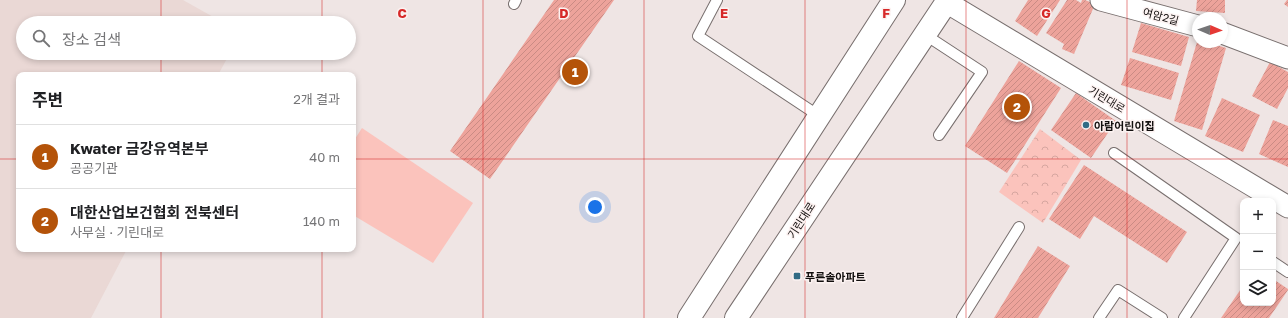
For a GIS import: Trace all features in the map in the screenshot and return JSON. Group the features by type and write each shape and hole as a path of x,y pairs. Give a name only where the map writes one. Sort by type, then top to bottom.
{"street":[{"path":"689,318 894,0"},
{"name":"여암2길","path":"1102,0 1192,24"},
{"name":"기린대로","path":"736,318 947,1 1288,208"},
{"path":"1228,35 1288,58"}],"lane":[{"path":"718,0 698,36 819,116"},
{"path":"924,34 982,72 939,135"},
{"path":"1114,152 1239,240 1184,318"},
{"path":"962,318 1019,227"},
{"path":"1276,264 1288,272"},
{"path":"1099,318 1118,290 1162,318"}],"shaded area":[{"path":"0,0 183,0 212,16 16,16 16,60 226,60 220,72 16,72 16,252 125,252 91,318 0,318"}],"green space":[{"path":"362,128 473,203 433,263 356,217 356,137"},
{"path":"1040,129 1081,160 1043,223 999,192"}],"building":[{"path":"554,0 614,0 490,179 450,151"},
{"path":"1028,0 1060,0 1037,36 1015,21"},
{"path":"1067,0 1076,0 1081,3 1082,0 1085,0 1095,4 1074,54 1062,49 1064,44 1046,33"},
{"path":"1197,0 1225,0 1225,12 1196,11"},
{"path":"1288,0 1288,7 1284,4"},
{"path":"1141,23 1189,37 1181,66 1132,52"},
{"path":"1195,48 1226,48 1202,130 1174,121"},
{"path":"1130,58 1179,73 1171,100 1121,85"},
{"path":"1019,61 1061,88 1007,173 965,146"},
{"path":"1270,62 1288,72 1288,88 1277,109 1252,96"},
{"path":"1076,93 1116,121 1091,158 1051,130"},
{"path":"1222,98 1260,115 1243,152 1205,136"},
{"path":"1273,120 1288,126 1288,167 1259,154"},
{"path":"1084,165 1187,232 1167,263 1094,216 1080,239 1049,219"},
{"path":"1038,246 1070,266 1038,318 994,318"},
{"path":"1276,281 1288,289 1269,318 1221,318 1240,290 1240,306 1276,306"}],"place":[{"name":"Kwater 금강유역본부","path":"575,72"},
{"name":"대한산업보건협회 전북센터","path":"1017,107"},
{"name":"아람어린이집","path":"1086,125"},
{"name":"푸른솔아파트","path":"797,276"}]}
